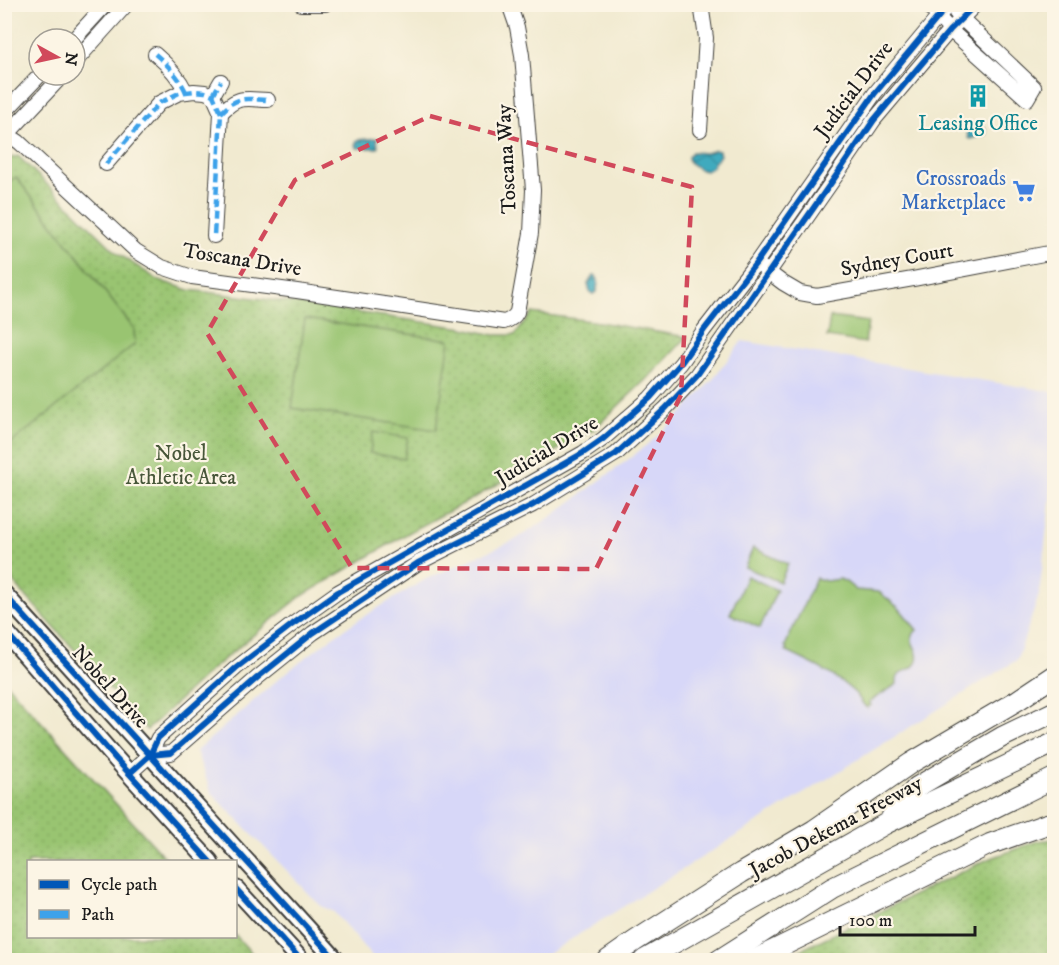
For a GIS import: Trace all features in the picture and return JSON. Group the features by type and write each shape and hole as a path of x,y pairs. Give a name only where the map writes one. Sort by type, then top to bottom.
{"highway":[{"path":"608,960 741,873 814,830 911,763 1054,676"},
{"path":"887,823 917,787 1002,737 1054,712"},
{"name":"Jacob Dekema Freeway","path":"644,960 887,823 1054,743"},
{"path":"719,960 832,888 1054,778"},
{"path":"754,960 990,844 1054,823"}],"main road":[{"name":"Nobel Drive","path":"4,594 336,960"},
{"name":"Nobel Drive","path":"4,630 209,860"},
{"path":"237,890 301,960"}],"street":[{"path":"85,27 106,4"},
{"path":"87,49 128,4"},
{"path":"301,4 325,4"},
{"name":"Toscana Way","path":"509,4 517,27 522,55 533,190 531,233 517,312"},
{"path":"700,130 706,38 701,4"},
{"path":"927,4 950,30 1028,99 1034,87 949,5"},
{"name":"Judicial Drive","path":"150,755 171,753 313,633 418,563 533,505 616,454 665,409 697,375 874,120 950,30 976,4"},
{"name":"Judicial Drive","path":"130,773 150,755 158,738 236,668 293,624 338,592 583,453 603,439 650,398 681,363 756,263 875,93 949,5"},
{"path":"155,54 181,80 186,92"},
{"path":"213,96 221,81"},
{"path":"4,113 29,87"},
{"path":"6,135 52,87"},
{"path":"106,164 159,103 186,92 205,92 213,96 221,113 214,236"},
{"path":"221,113 231,103 242,98 268,100"},
{"name":"Toscana Drive","path":"6,135 19,142 136,251 162,267 192,277 504,321 510,320 517,312"},
{"name":"Sydney Court","path":"756,263 800,293 817,296 1054,252"}],"highlighted area":[{"path":"430,116 692,187 681,395 596,569 352,568 207,333 295,180"}],"shaded area":[{"path":"742,341 1054,392 1054,465 1039,595 1017,660 538,960 375,960 334,912 321,906 211,792 196,751 282,676 358,620 426,579 515,540 555,514 633,456 685,410 713,379"}],"green space":[{"name":"Nobel Athletic Area","path":"18,156 116,252 158,280 189,290 464,328 494,335 515,335 532,313 687,337 594,429 410,532 300,597 212,669 147,730 5,573 4,162"},
{"path":"16,177 134,329 135,344 5,448 4,185"},
{"path":"830,317 868,322 865,343 827,337"},
{"path":"305,319 450,340 436,430 292,408"},
{"path":"373,432 408,438 404,459 370,453"},
{"path":"753,548 788,564 780,582 745,567"},
{"path":"747,576 777,590 760,628 730,614"},
{"path":"816,578 826,581 840,579 856,590 879,592 899,608 917,630 912,638 918,656 915,665 901,673 897,684 869,702 871,705 867,708 855,693 839,680 785,651 787,648 785,646"},
{"path":"4,681 167,860 27,860 27,938 237,937 258,960 5,960"},
{"path":"1054,839 1054,960 780,960 986,860 1038,841"}],"water":[{"path":"985,128 986,134 968,138 967,129"},
{"path":"377,138 378,148 357,148 355,145 357,140"},
{"path":"719,151 720,156 706,171 689,162 688,157 692,152 706,153"},
{"path":"593,276 596,276 598,280 597,291 593,294 588,284"}],"marked path":[{"path":"155,54 173,72 186,92"},
{"path":"213,95 221,81"},
{"path":"106,164 159,103 179,93 194,91 213,95 221,113 214,236"},
{"path":"221,113 232,103 242,99 268,100"}],"cycle path":[{"path":"130,773 150,755 158,738 236,668 293,624 338,592 583,453 603,439 650,398 681,363 756,263 875,93 949,4"},
{"path":"150,755 171,753 313,633 418,563 533,505 616,454 665,409 697,375 874,120 950,30 976,4"},
{"path":"4,594 336,960"},
{"path":"4,630 116,759 208,860"},
{"path":"237,890 301,960"}],"place":[{"name":"Leasing Office","path":"978,96"},
{"name":"Crossroads Marketplace","path":"1024,191"}]}
